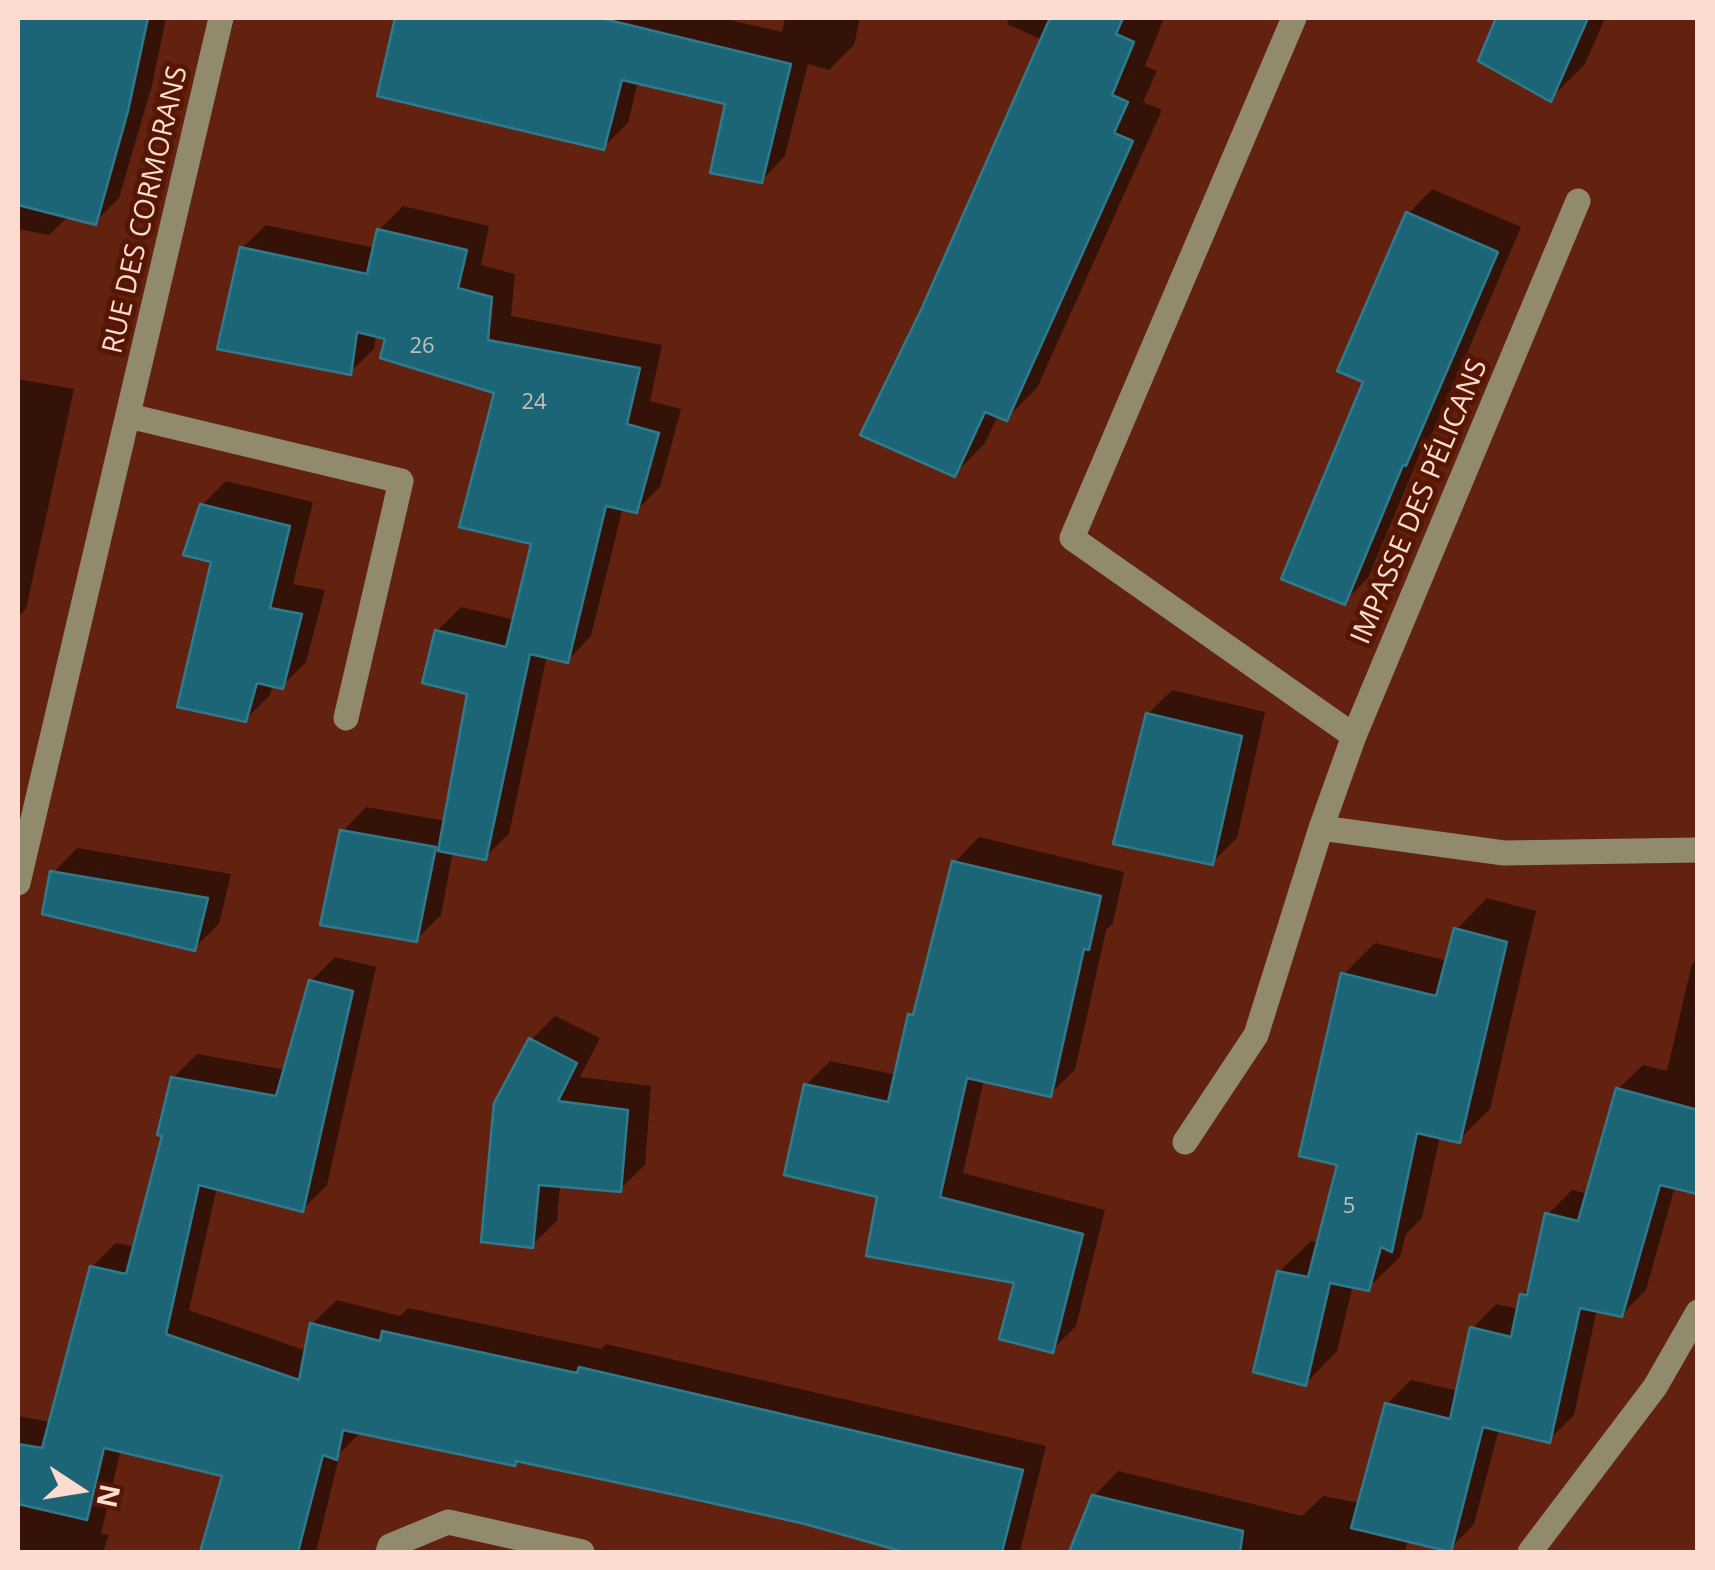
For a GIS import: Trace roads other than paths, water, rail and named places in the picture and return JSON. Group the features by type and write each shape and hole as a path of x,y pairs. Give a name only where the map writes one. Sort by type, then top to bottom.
{"street":[{"name":"RUE DES CORMORANS","path":"18,883 221,18"},
{"path":"1294,18 1072,538 1354,736"},
{"name":"IMPASSE DES PÉLICANS","path":"1186,1142 1256,1035 1354,736 1578,201"},
{"path":"129,416 401,481 346,718"},
{"path":"1321,828 1504,853 1698,850"},
{"path":"1530,1552 1655,1387 1698,1312"},
{"path":"388,1552 390,1546 448,1522 582,1552"}]}
